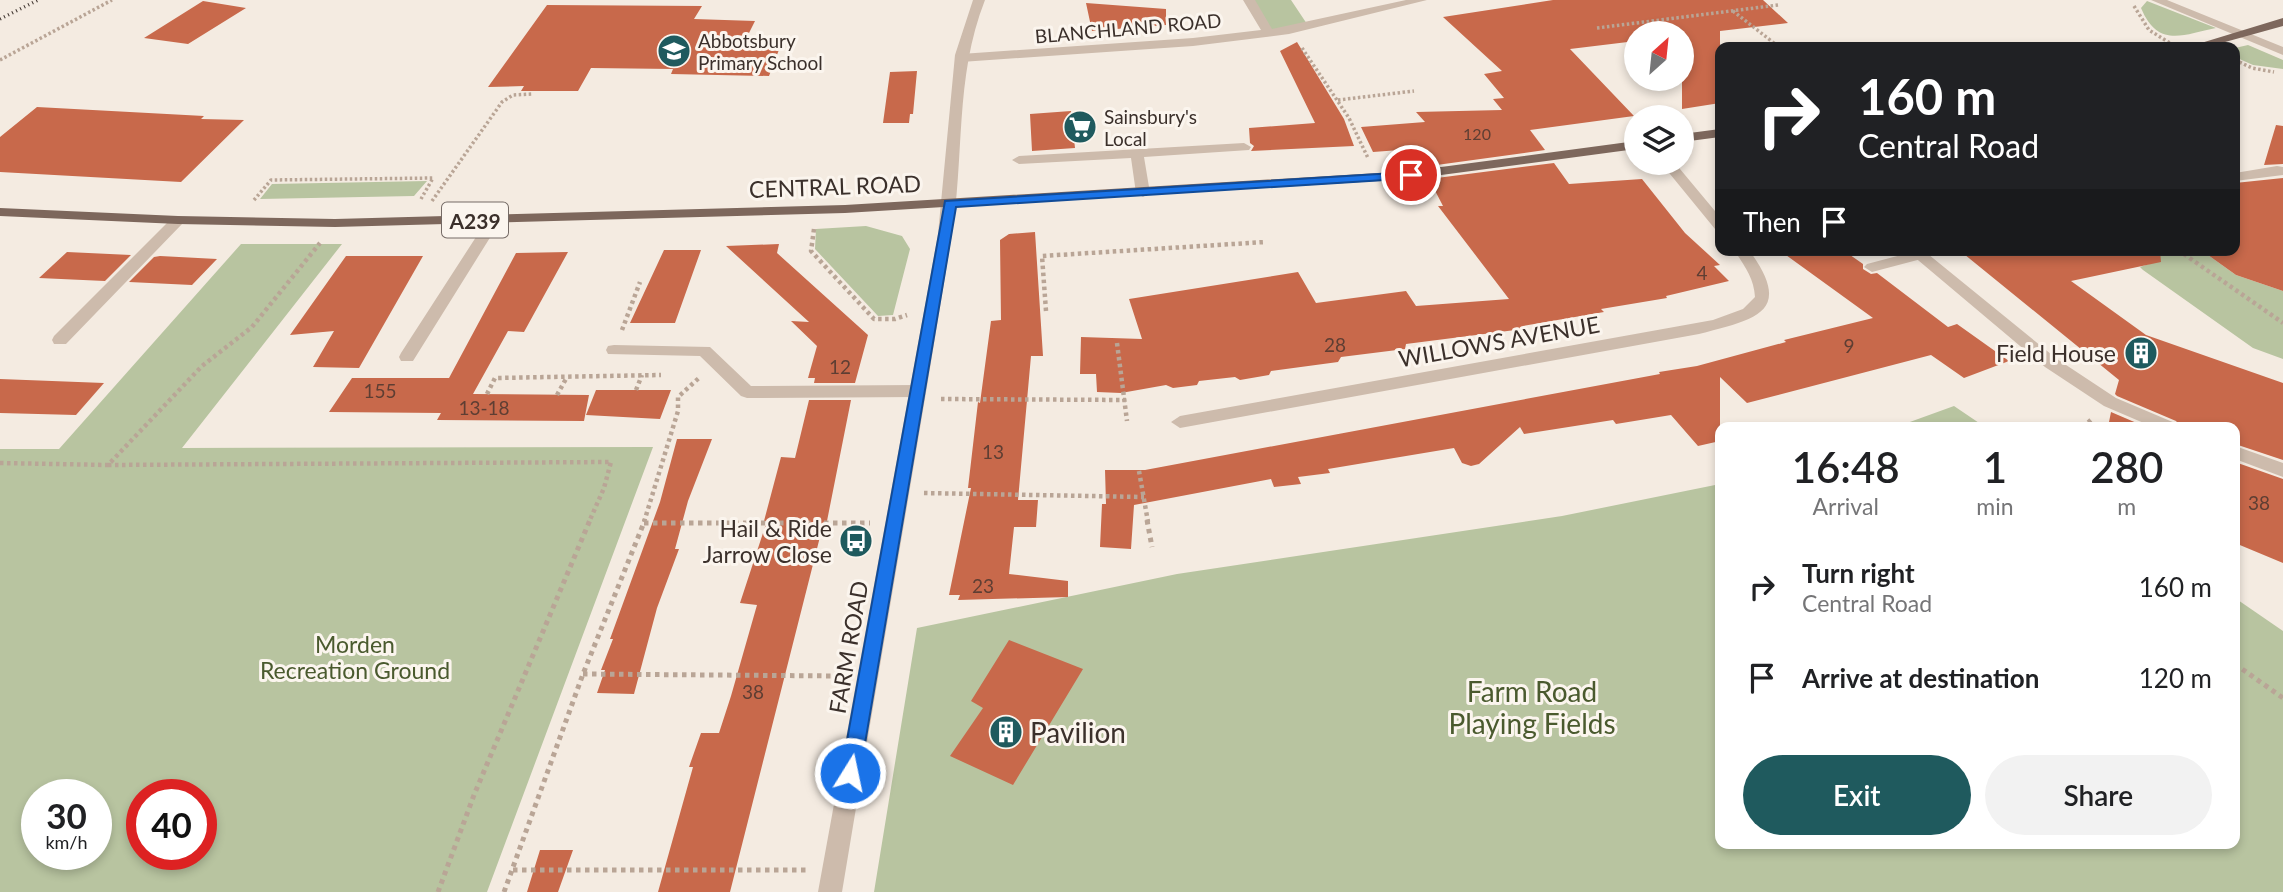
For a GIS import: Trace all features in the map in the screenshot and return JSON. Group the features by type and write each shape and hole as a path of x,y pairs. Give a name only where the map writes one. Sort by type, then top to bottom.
{"main road":[{"path":"2214,42 2283,22"},
{"path":"1694,136 1715,134"},
{"name":"CENTRAL ROAD","path":"0,212 235,222 335,223 817,210 1377,178 1500,165 1624,147"}],"street":[{"name":"FARM ROAD","path":"830,892 950,204 961,58 967,25 979,0"},
{"path":"1249,0 1268,32"},
{"name":"BLANCHLAND ROAD","path":"961,58 1112,50 1289,30 1421,0"},
{"path":"2157,0 2283,51"},
{"path":"1019,160 1244,147"},
{"path":"1137,153 1143,193"},
{"path":"2240,176 2277,170 2283,172"},
{"path":"1678,175 1715,220"},
{"path":"60,340 178,220"},
{"path":"407,357 494,220"},
{"name":"WILLOWS AVENUE","path":"1180,422 1699,329 1744,317 1759,306 1765,288 1757,270 1746,256"},
{"path":"1872,267 1907,256"},
{"path":"1920,256 2070,376 2110,402 2157,422"},
{"path":"614,350 704,351 747,392 917,395"},
{"path":"2240,454 2283,470"}],"path":[{"path":"0,60 112,0"},
{"path":"2139,0 2134,7 2140,21 2168,42"},
{"path":"1597,28 1778,5"},
{"path":"1732,10 1773,42"},
{"path":"1289,30 1338,100 1377,178"},
{"path":"2240,62 2252,68 2283,73"},
{"path":"1338,100 1414,91"},
{"path":"413,221 502,102 513,95 532,94"},
{"path":"235,222 271,180 433,178 413,221"},
{"path":"817,210 811,251 874,319 895,319 933,306"},
{"path":"108,465 202,366 252,327 335,223"},
{"path":"1045,311 1042,256 1265,242"},
{"path":"2187,256 2283,323"},
{"path":"1118,343 1127,421"},
{"path":"504,892 583,674 644,523 678,411 678,397 704,374 691,374"},
{"path":"636,390 642,375"},
{"path":"486,394 495,378 666,375"},
{"path":"557,395 567,377"},
{"path":"917,395 1126,400"},
{"path":"0,463 108,465 611,462 604,488 474,795 438,892"},
{"path":"1139,471 1152,547"},
{"path":"900,493 1144,497"},
{"path":"644,523 895,523"},
{"path":"2240,668 2283,698"},
{"path":"583,674 867,676"},
{"path":"513,870 834,870"}],"green space":[{"path":"1253,0 1291,0 1307,24 1271,30"},
{"path":"2147,1 2216,28 2182,35 2163,34 2148,21 2141,8"},
{"path":"2248,45 2283,60 2283,69 2253,65 2240,59 2240,47"},
{"path":"427,181 414,196 260,199 272,184"},
{"path":"866,226 902,236 910,249 893,315 878,316 815,249 816,229"},
{"name":"Morden Recreation Ground","path":"241,244 342,244 182,448 653,447 487,892 0,892 0,449 59,449"},
{"path":"2139,256 2209,256 2236,275 2283,291 2283,359 2253,348 2140,267 2149,264"},
{"path":"1954,406 1978,422 1910,422"},
{"name":"Farm Road Playing Fields","path":"1715,485 1715,849 2240,849 2240,601 2283,631 2283,892 874,892 917,628 1177,574 1562,516"}],"building":[{"path":"1553,0 1763,0 1788,23 1720,31 1720,42 1715,42 1715,104 1694,107 1682,105 1682,91 1694,91 1694,21 1624,21 1624,42 1570,49 1624,106 1624,117 1530,130 1545,150 1422,167 1413,149 1373,152 1361,127 1425,122 1416,112 1502,110 1493,99 1504,98 1484,74 1502,71 1443,17"},
{"path":"203,1 246,8 188,44 144,38"},
{"path":"1086,3 1166,9 1166,25 1092,31"},
{"path":"547,5 702,6 694,19 755,21 743,45 780,47 769,76 671,74 673,69 591,68 578,91 521,91 524,86 488,87"},
{"path":"1297,42 1344,119 1354,146 1251,151 1254,146 1250,143 1249,128 1315,123 1280,51"},
{"path":"917,71 913,114 910,114 909,123 883,123 890,72"},
{"path":"37,107 244,120 181,182 0,172 0,137"},
{"path":"1071,111 1075,148 1032,151 1030,114"},
{"path":"2276,125 2283,126 2283,164 2264,165"},
{"path":"1554,163 1569,184 1642,179 1685,233 1720,265 1714,266 1729,281 1666,296 1667,298 1601,309 1604,312 1523,326 1523,329 1406,344 1405,349 1341,357 1338,362 1271,371 1269,375 1240,380 1235,377 1199,381 1197,385 1173,388 1166,385 1121,393 1097,392 1096,374 1080,374 1081,337 1142,339 1129,299 1298,272 1316,303 1406,291 1416,306 1509,299 1438,206 1443,206 1429,179"},
{"path":"2283,178 2283,291 2236,275 2209,256 2240,256 2240,182"},
{"path":"1035,232 1043,356 1031,356 1018,500 1038,500 1036,527 1014,527 1009,574 1068,581 1068,597 958,600 960,595 949,595 971,488 968,488 978,402 980,403 991,321 1001,320 1000,240 1009,234"},
{"path":"779,244 777,253 868,335 855,383 814,383 815,378 808,378 817,346 791,321 809,322 726,246"},
{"path":"664,250 701,250 675,323 630,323"},
{"path":"67,252 131,255 105,281 39,278"},
{"path":"568,252 524,332 508,331 473,394 589,395 584,421 437,420 441,413 329,412 352,378 449,378 516,253"},
{"path":"346,256 423,256 359,368 313,367 334,331 290,335"},
{"path":"1787,256 1852,256 1863,264 1863,269 1871,274 1877,273 1948,327 1957,324 2009,361 1964,378 1931,355 1747,403 1720,377 1720,422 1715,422 1715,442 1698,446 1671,415 1616,424 1613,420 1524,434 1520,427 1479,464 1471,466 1462,463 1454,448 1328,469 1330,473 1298,477 1301,484 1274,487 1271,479 1134,505 1131,549 1100,547 1102,504 1106,504 1105,470 1145,470 1660,374 1659,372 1697,366 1786,342 1784,340 1873,318"},
{"name":"Field House","path":"1966,256 2160,256 2161,262 2071,281 2146,335 2283,383 2283,460 2240,446 2240,422 2177,422 2117,396 2115,394 2119,380"},
{"path":"154,257 217,259 192,285 129,282"},
{"path":"0,379 104,383 76,415 0,413"},
{"path":"596,390 671,390 660,419 586,415"},
{"path":"809,400 851,400 827,521 824,521 730,892 658,892 693,767 689,767 701,733 719,733 731,696 757,605 740,603 767,521 764,521 781,457 795,458"},
{"path":"2111,412 2134,422 2109,422"},
{"path":"677,439 712,439 688,501 675,549 679,549 657,608 634,694 597,693 605,670 601,670 613,639 610,639 660,502"},
{"path":"2240,464 2283,479 2283,563 2240,545"},
{"name":"Pavilion","path":"1009,640 1083,669 1013,785 950,756 983,708 971,701"},
{"path":"540,850 573,850 558,892 527,892"}],"railway":[{"path":"0,19 38,0"}],"place":[{"name":"Abbotsbury Primary School","path":"674,51"},
{"name":"Sainsbury's Local","path":"1080,127"},
{"name":"Field House","path":"2141,353"},
{"name":"Hail & Ride Jarrow Close","path":"856,541"},
{"name":"Pavilion","path":"1006,732"}],"route":[{"path":"850,773 950,204 1411,175"}]}
